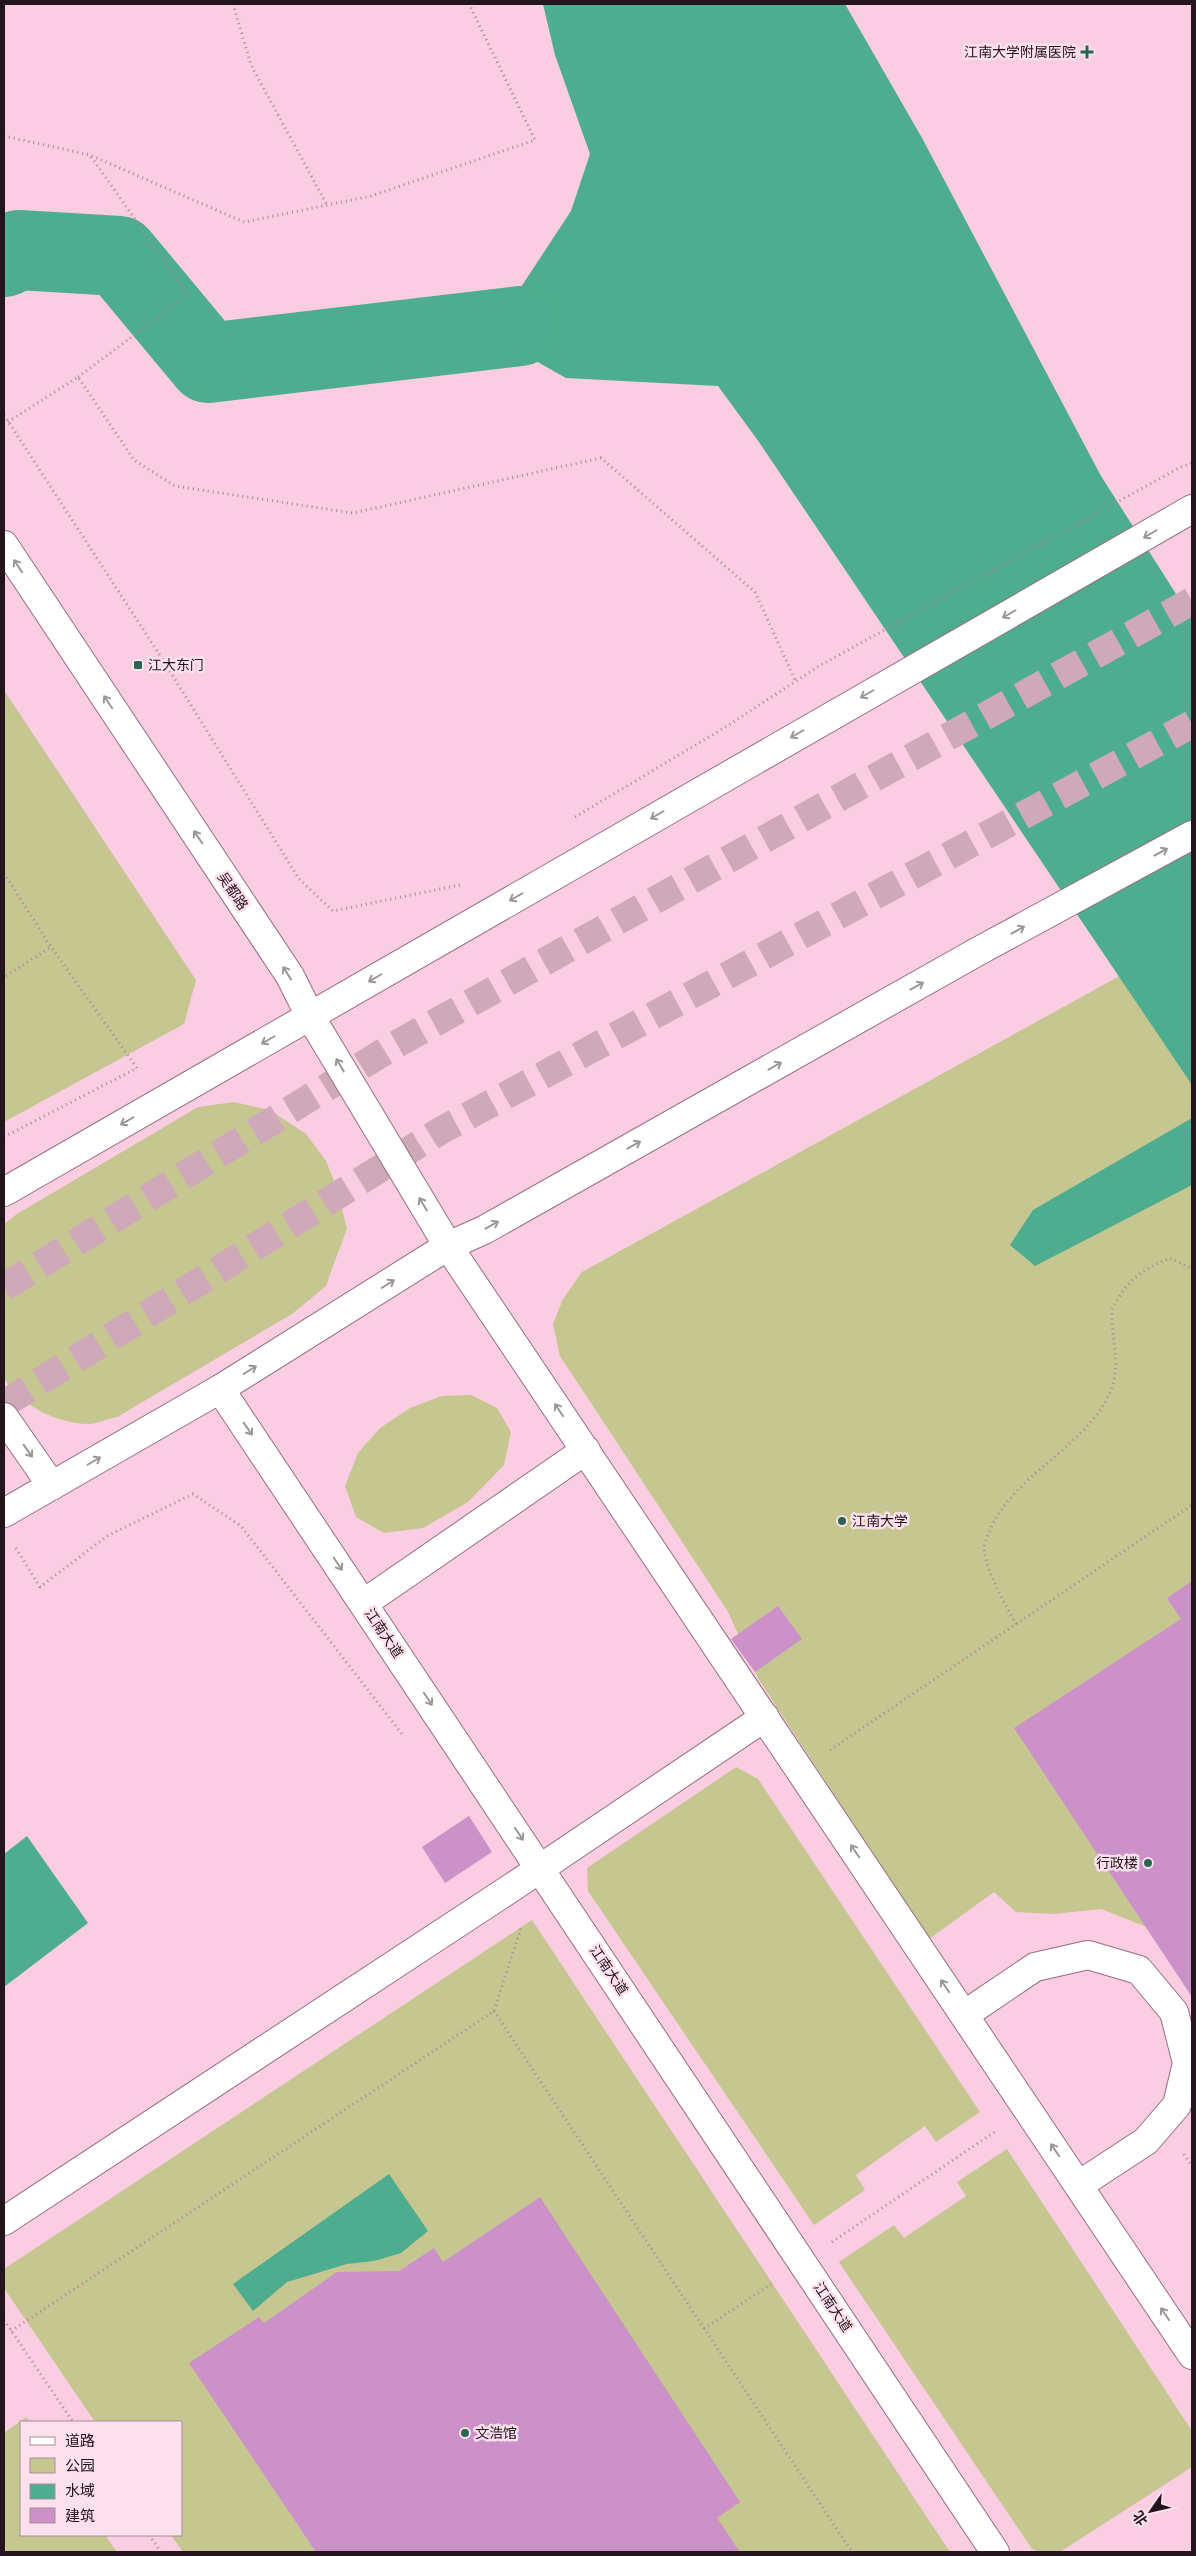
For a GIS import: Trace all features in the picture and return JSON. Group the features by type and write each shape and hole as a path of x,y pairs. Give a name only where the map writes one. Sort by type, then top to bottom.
{"main road":[{"path":"4,1192 840,710 1192,510"},
{"name":"吴都路","path":"4,545 290,976 310,1016 448,1246"},
{"path":"4,1514 220,1389 448,1246 493,1225 975,953 1192,835"},
{"path":"448,1246 1192,2355"},
{"name":"江南大道","path":"220,1389 996,2552"},
{"path":"4,1417 52,1486"},
{"path":"364,1603 586,1450"},
{"path":"4,2221 514,1886 765,1717"},
{"path":"964,2015 1034,1967 1088,1955 1139,1970 1174,2012 1186,2063 1177,2105 1146,2141 1079,2185"}],"path":[{"path":"233,4 251,65 327,205"},
{"path":"4,136 90,155 244,222 371,196 535,140 469,4"},
{"path":"8,422 78,377 188,295 90,155"},
{"path":"78,377 134,460 175,486 353,512 601,458 755,592 796,682"},
{"path":"4,415 161,657 299,879 333,911 464,884"},
{"path":"573,819 724,728 819,666 1179,468 1192,464"},
{"path":"4,873 51,947 137,1068 4,1137"},
{"path":"4,977 51,947"},
{"path":"1016,1624 992,1579 984,1546 998,1513 1026,1482 1086,1427 1105,1402 1115,1381 1116,1339 1112,1310 1124,1287 1145,1268 1170,1258 1192,1269"},
{"path":"14,1546 40,1587 106,1536 193,1494 242,1526 408,1741"},
{"path":"800,1770 1192,1505"},
{"path":"11,2331 494,2011 528,1906 514,1886"},
{"path":"494,2011 852,2552"},
{"path":"704,2329 1028,2110"},
{"path":"4,2320 72,2421"},
{"path":"150,2536 161,2552"}],"green space":[{"path":"4,690 196,980 184,1024 4,1122"},
{"path":"1125,973 1192,1060 1192,1988 1152,1929 1101,1909 1053,1914 1016,1912 994,1892 929,1939 759,1680 727,1610 560,1356 553,1324 563,1299 582,1272"},
{"path":"234,1102 270,1110 306,1134 326,1161 337,1188 347,1229 326,1286 292,1314 117,1417 90,1424 78,1423 53,1417 30,1405 11,1388 4,1378 4,1224 17,1214 198,1107"},
{"path":"471,1395 497,1408 511,1432 504,1465 468,1502 423,1528 384,1533 356,1517 345,1486 358,1453 380,1428 410,1408 442,1396"},
{"path":"736,1767 758,1779 980,2112 936,2142 925,2126 856,2175 865,2190 814,2225 588,1891 587,1868"},
{"path":"532,1920 950,2552 183,2552 172,2536 182,2536 182,2421 94,2421 4,2288 4,2269"},
{"path":"1007,2149 1192,2431 1192,2467 1060,2552 1040,2552 1032,2549 839,2262 894,2225 904,2238 966,2196 957,2182"},
{"path":"26,2417 29,2421 20,2421"},
{"path":"20,2421 20,2536 106,2536 117,2552 4,2552 4,2433"}],"water":[{"path":"543,4 845,4 922,138 1101,476 1192,619 1192,1085 759,442 718,386 566,378 520,352 521,287 571,211 590,154 555,55"},
{"path":"1192,1118 1192,1185 1035,1266 1010,1245 1033,1210"},
{"path":"27,1836 88,1923 4,1987 4,1854"},
{"path":"389,2174 428,2231 401,2253 374,2261 347,2264 287,2282 253,2311 233,2284"}],"building":[{"name":"行政楼","path":"1192,1581 1192,1997 1014,1728 1181,1619 1167,1598"},
{"path":"778,1606 802,1639 755,1672 731,1639"},
{"path":"469,1816 492,1852 445,1883 422,1847"},
{"name":"文浩馆","path":"540,2197 740,2502 717,2518 740,2552 316,2552 189,2363 259,2317 264,2323 337,2272 399,2271 434,2248 443,2262"}],"waterway":[{"path":"4,257 19,250 119,256 208,363 520,326"}],"tunnel":[{"path":"4,1287 395,1045 1192,601"},
{"path":"4,1404 440,1131 1192,724"}],"place":[{"name":"江南大学附属医院","path":"1087,52"},
{"name":"江大东门","path":"138,665"},
{"name":"江南大学","path":"842,1521"},
{"name":"行政楼","path":"1148,1863"},
{"name":"文浩馆","path":"465,2433"}]}
